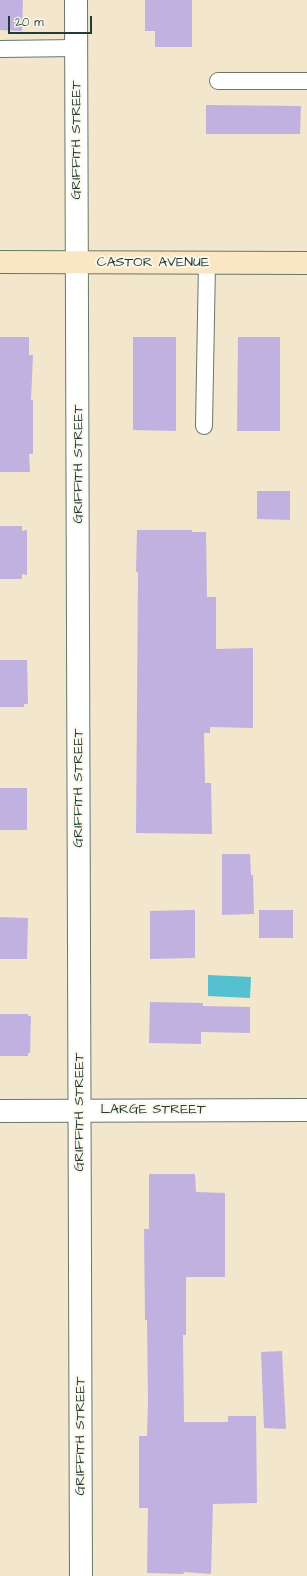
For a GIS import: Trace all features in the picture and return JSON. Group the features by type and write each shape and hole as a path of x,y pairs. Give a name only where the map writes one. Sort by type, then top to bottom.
{"main road":[{"name":"CASTOR AVENUE","path":"0,262 307,263"}],"street":[{"name":"GRIFFITH STREET","path":"76,0 81,1576"},
{"name":"LARGE STREET","path":"0,1111 307,1110"}],"lane":[{"path":"0,49 77,48"},
{"path":"218,81 307,81"},
{"path":"204,426 207,263"}],"water":[{"path":"208,975 251,977 250,998 208,996"}],"building":[{"path":"0,0 23,0 22,31 0,30"},
{"path":"145,0 192,0 192,47 155,47 155,31 145,31"},
{"path":"206,105 301,106 300,134 206,134"},
{"path":"0,337 29,337 29,355 33,355 31,400 33,400 33,454 29,454 30,472 0,472"},
{"path":"133,337 176,337 176,431 133,430"},
{"path":"238,337 280,337 280,431 237,431"},
{"path":"257,491 290,491 290,520 257,519"},
{"path":"0,526 22,526 22,531 27,530 27,575 22,574 22,579 0,579"},
{"path":"137,530 192,530 192,532 206,532 207,597 216,597 216,649 253,648 253,728 210,727 210,733 204,733 205,783 211,783 212,834 136,833"},
{"path":"0,660 27,660 28,704 24,704 24,707 0,707"},
{"path":"0,788 27,788 27,830 0,830"},
{"path":"222,854 250,854 251,875 253,875 254,914 222,915"},
{"path":"195,910 195,958 150,959 150,911"},
{"path":"259,910 293,910 293,938 259,938"},
{"path":"0,917 28,918 27,959 0,959"},
{"path":"150,1002 203,1003 203,1006 250,1007 250,1033 201,1032 201,1044 149,1043"},
{"path":"0,1014 28,1014 28,1016 31,1016 30,1053 28,1053 28,1056 0,1056"},
{"path":"149,1174 195,1174 196,1192 225,1193 225,1277 186,1277 186,1335 183,1335 184,1422 228,1422 228,1416 256,1416 257,1503 213,1504 211,1574 184,1572 183,1574 147,1573 148,1508 139,1508 139,1436 147,1436 147,1320 145,1320 144,1229 149,1229"},
{"path":"282,1351 286,1429 264,1428 261,1352"}]}
